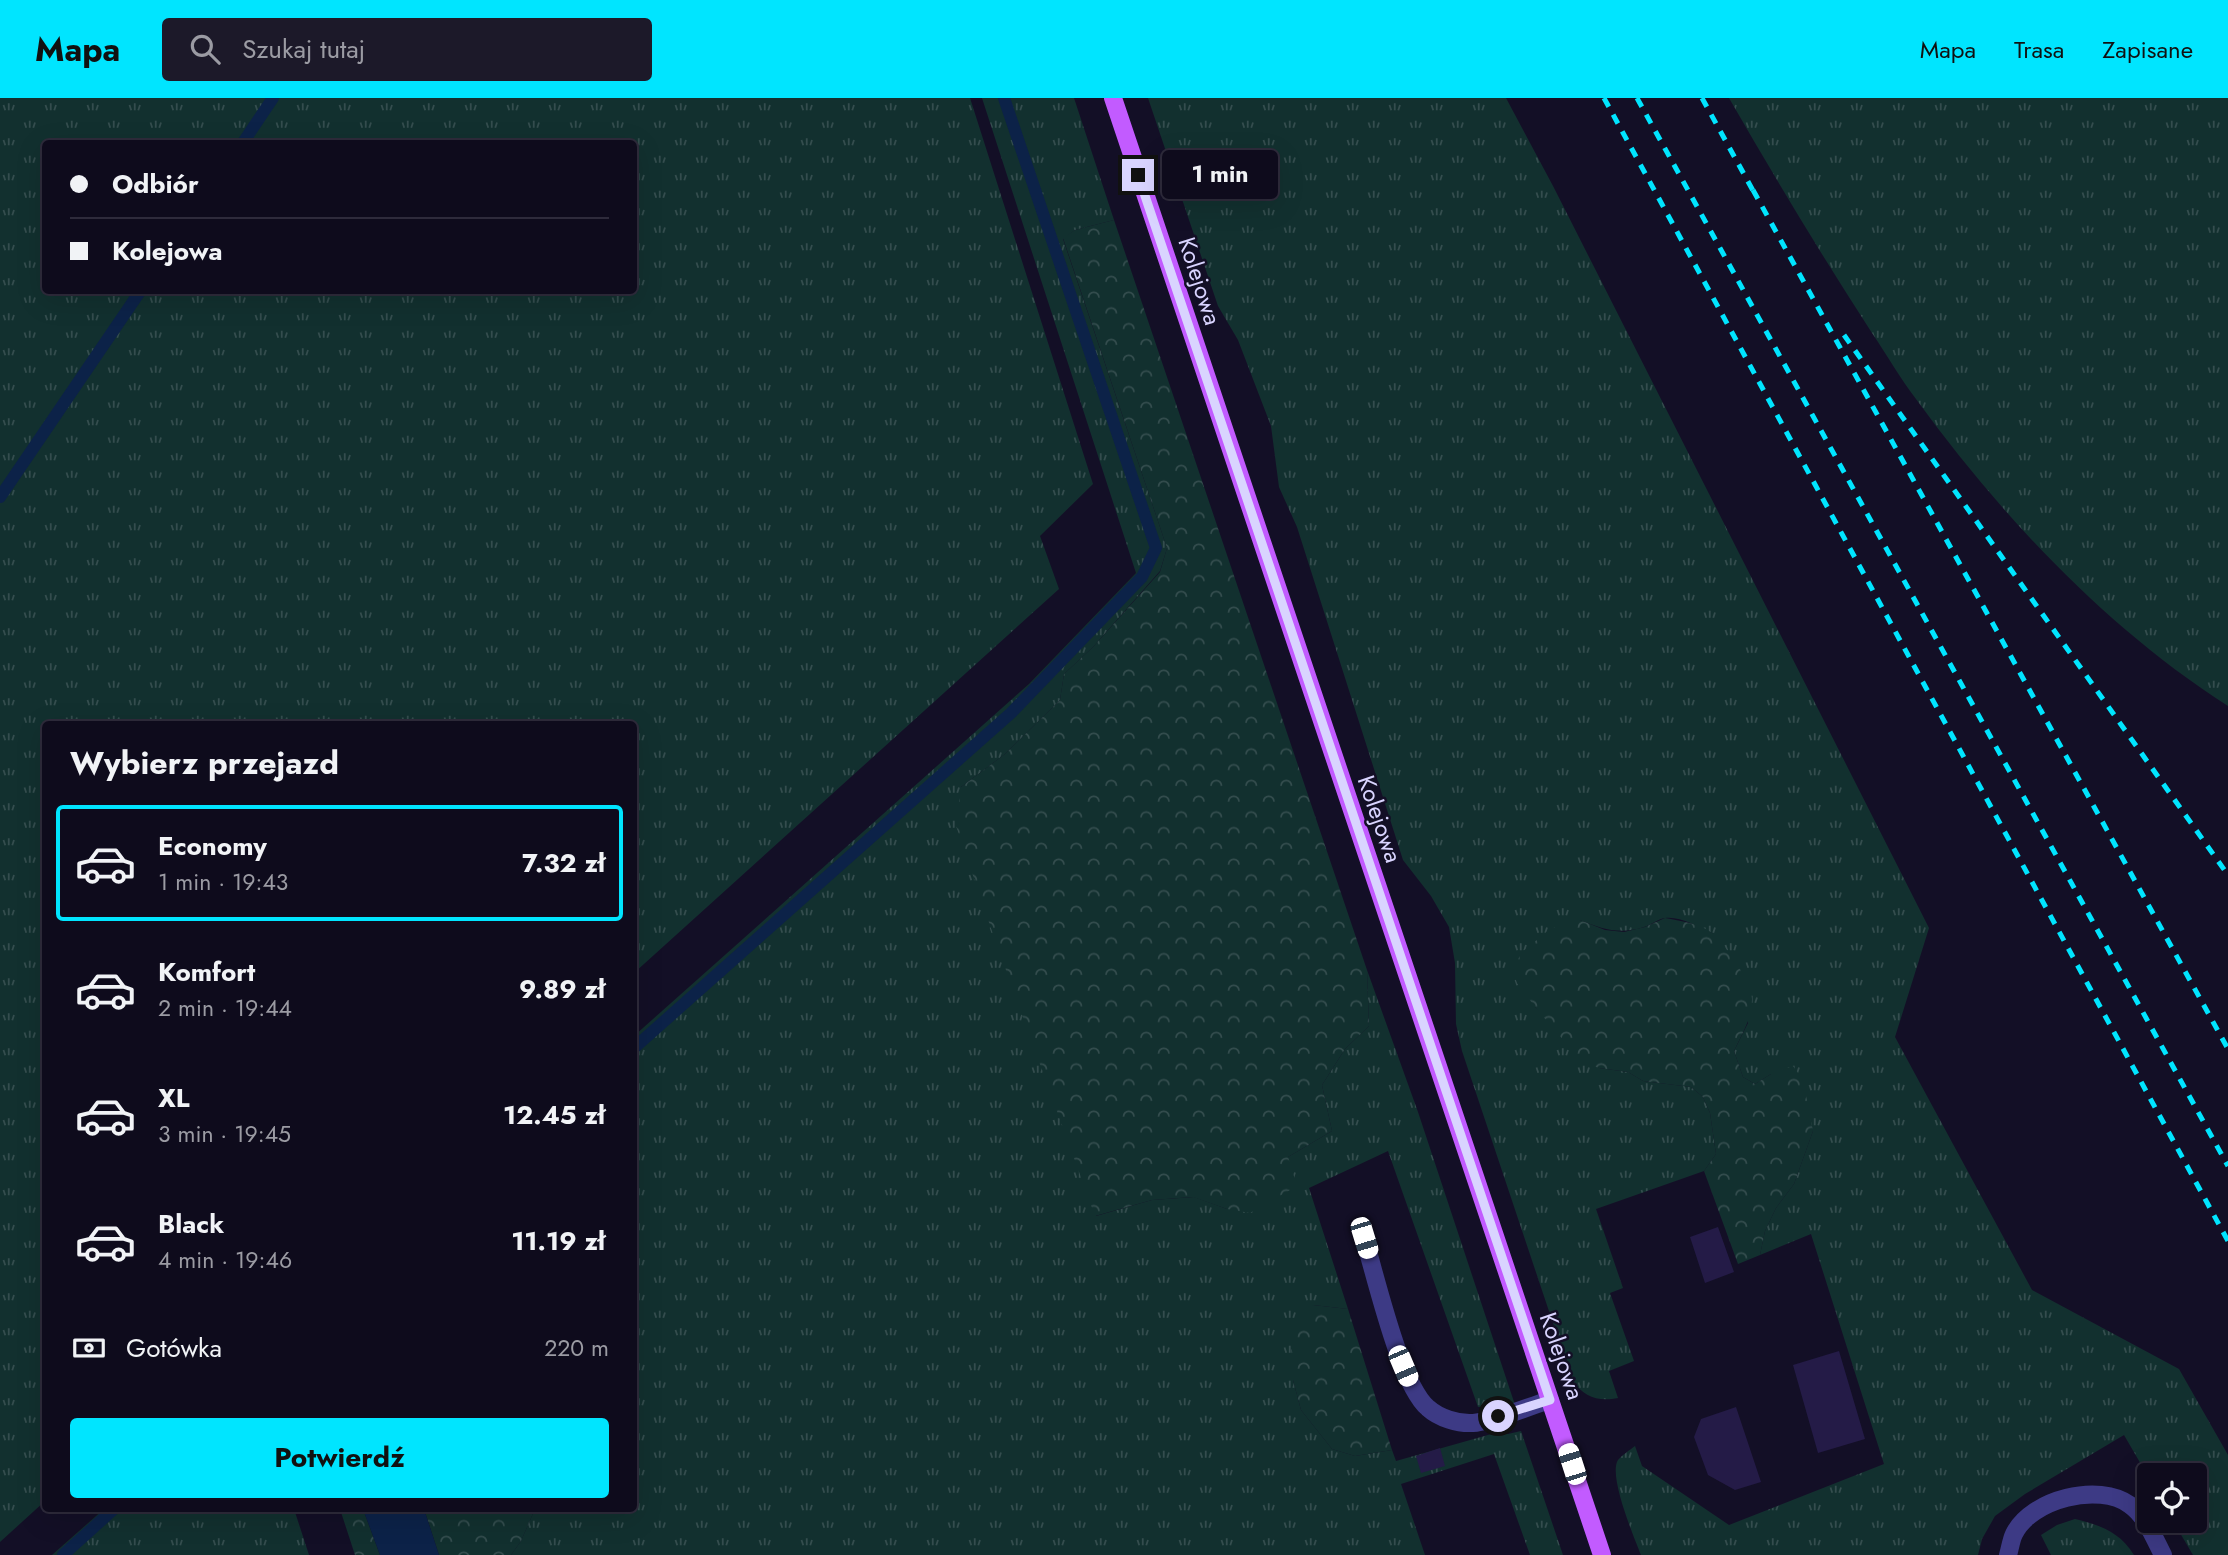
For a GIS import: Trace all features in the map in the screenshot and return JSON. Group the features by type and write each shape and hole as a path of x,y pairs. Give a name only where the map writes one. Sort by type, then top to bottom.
{"main road":[{"name":"Kolejowa","path":"1113,98 1602,1555"}],"street":[{"path":"1364,1238 1403,1366 1413,1390 1427,1408 1441,1417 1462,1423 1475,1423 1550,1400"},
{"path":"2008,1555 2014,1533 2028,1517 2057,1500 2080,1493 2107,1496 2130,1504 2145,1521 2164,1555"}],"green space":[{"path":"0,98 970,98 1093,484 1040,536 1059,589 637,970 637,721 42,721 42,1504 0,1542"},
{"path":"982,98 1074,98 1114,220 1075,230 1063,239 1167,548 1160,571 1093,647 1064,674 1060,700 1005,754 961,787 1069,1142 1096,1216 1152,1200 1194,1197 1227,1209 1288,1157 1332,1131 1322,1085 1345,1049 1369,1026 1367,970 1418,1112 1515,1405 1500,1408 1478,1407 1388,1151 1309,1188 1348,1309 1313,1305 1293,1380 1301,1410 1332,1449 1355,1456 1392,1450 1396,1461 1495,1433 1521,1431 1563,1555 1530,1555 1494,1454 1401,1484 1425,1555 511,1555 521,1541 534,1512 637,1512 637,1033 1029,684 1136,573"},
{"path":"1148,98 1506,98 1929,928 1895,1037 2032,1290 2179,1369 2228,1455 2228,1555 2193,1555 2180,1533 2207,1533 2207,1463 2140,1463 2124,1435 2025,1494 1995,1516 1982,1539 1978,1555 1641,1555 1616,1479 1618,1460 1635,1446 1642,1466 1729,1525 1884,1464 1811,1234 1760,1255 1765,1231 1776,1208 1794,1184 1813,1131 1771,1074 1755,1084 1743,1077 1734,1051 1748,1023 1712,933 1689,922 1671,918 1627,931 1604,928 1580,920 1535,1007 1599,1068 1628,1072 1643,1081 1691,1087 1703,1097 1710,1113 1716,1154 1704,1171 1596,1209 1623,1288 1610,1293 1634,1361 1609,1371 1618,1398 1598,1399 1581,1391 1572,1380 1462,1051 1456,1024 1455,963 1449,927 1431,896 1403,860 1297,527 1279,487 1271,426 1238,340 1218,306"},
{"path":"1729,98 2228,98 2228,706 2140,642 2098,605 2058,567 1983,485 1899,375 1817,246"},
{"path":"1114,220 1367,970 1369,1026 1345,1049 1322,1085 1332,1131 1288,1157 1297,1186 1250,1213 1227,1209 1193,1197 1152,1200 1095,1216 956,826 961,787 1005,754 1060,700 1064,674 1093,647 1160,572 1167,548 1063,238 1075,230"},
{"path":"1665,918 1695,925 1712,933 1730,954 1748,983 1752,999 1750,1013 1734,1051 1743,1077 1755,1084 1771,1074 1793,1066 1803,1080 1813,1131 1794,1184 1776,1208 1765,1231 1760,1255 1738,1264 1704,1171 1716,1154 1710,1113 1703,1097 1691,1087 1643,1081 1628,1072 1599,1068 1582,1062 1535,1007 1517,983 1513,971 1521,953 1550,929 1580,920 1605,930 1624,932"},
{"path":"1313,1305 1348,1309 1392,1450 1355,1456 1332,1449 1301,1410 1293,1380 1290,1329 1298,1312"},
{"path":"101,1512 295,1512 309,1555 52,1555"},
{"path":"341,1512 364,1512 380,1555 355,1555"},
{"path":"425,1512 534,1512 521,1541 511,1555 439,1555"},
{"path":"2075,1519 2116,1535 2134,1555 2051,1555 2041,1535 2057,1525"}],"water":[{"path":"364,1512 425,1512 439,1555 380,1555"}],"building":[{"path":"1718,1227 1734,1272 1705,1283 1690,1237"},
{"path":"1839,1351 1865,1439 1818,1453 1793,1365"},
{"path":"1736,1407 1761,1482 1735,1490 1708,1475 1694,1437 1701,1419"},
{"path":"1440,1448 1445,1466 1421,1473 1416,1456"}],"waterway":[{"path":"245,140 273,98"},
{"path":"637,1045 1011,713 1142,577 1156,548 1004,98"},
{"path":"0,497 138,294"},
{"path":"63,1555 111,1512"}],"railway":[{"path":"1604,98 2228,1241"},
{"path":"1637,98 2228,1166"},
{"path":"1702,98 1756,196"},
{"path":"1753,190 2228,1049"},
{"path":"1844,335 2228,875"}],"route":[{"path":"1138,175 1550,1400 1498,1416"}]}
